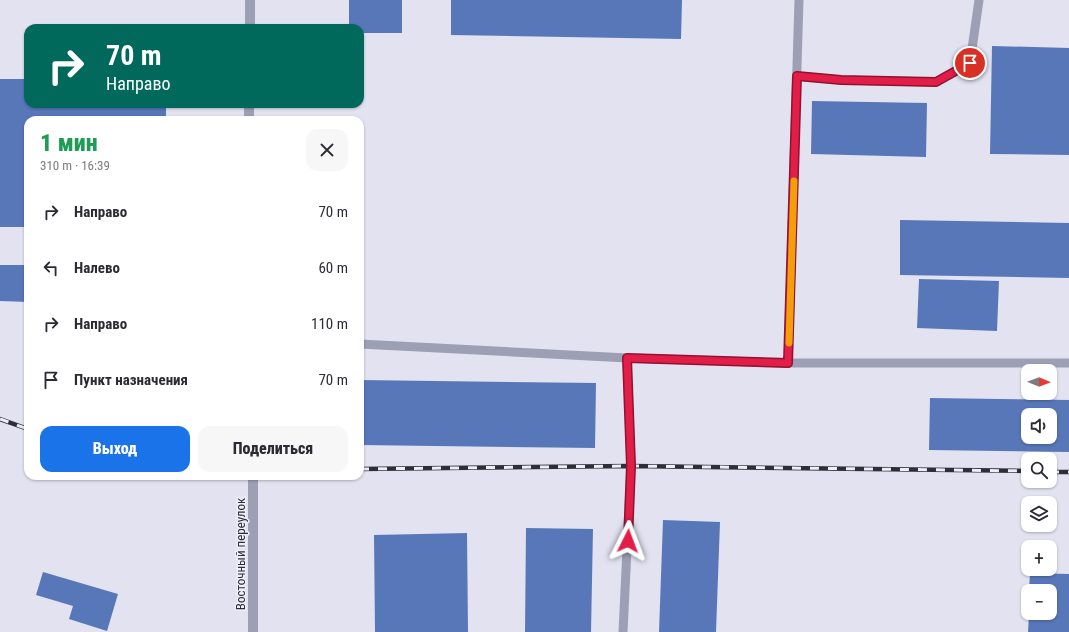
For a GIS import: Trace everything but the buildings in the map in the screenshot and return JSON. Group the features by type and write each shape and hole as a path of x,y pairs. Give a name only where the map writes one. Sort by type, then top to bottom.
{"street":[{"path":"250,0 250,24"},
{"name":"Восточный переулок","path":"253,480 254,632"}],"lane":[{"path":"788,363 799,0"},
{"path":"797,76 841,80 936,82 970,63 979,0"},
{"path":"364,344 627,358 788,363 1069,363"},
{"path":"623,632 631,466 627,358"}],"railway":[{"path":"0,419 24,428"},
{"path":"364,469 631,466 1021,471"},
{"path":"1057,472 1069,472"}],"slow traffic":[{"path":"789,343 794,181"}],"route":[{"path":"628,541 631,466 627,358 788,363 797,76 841,80 936,82 970,63"}]}
